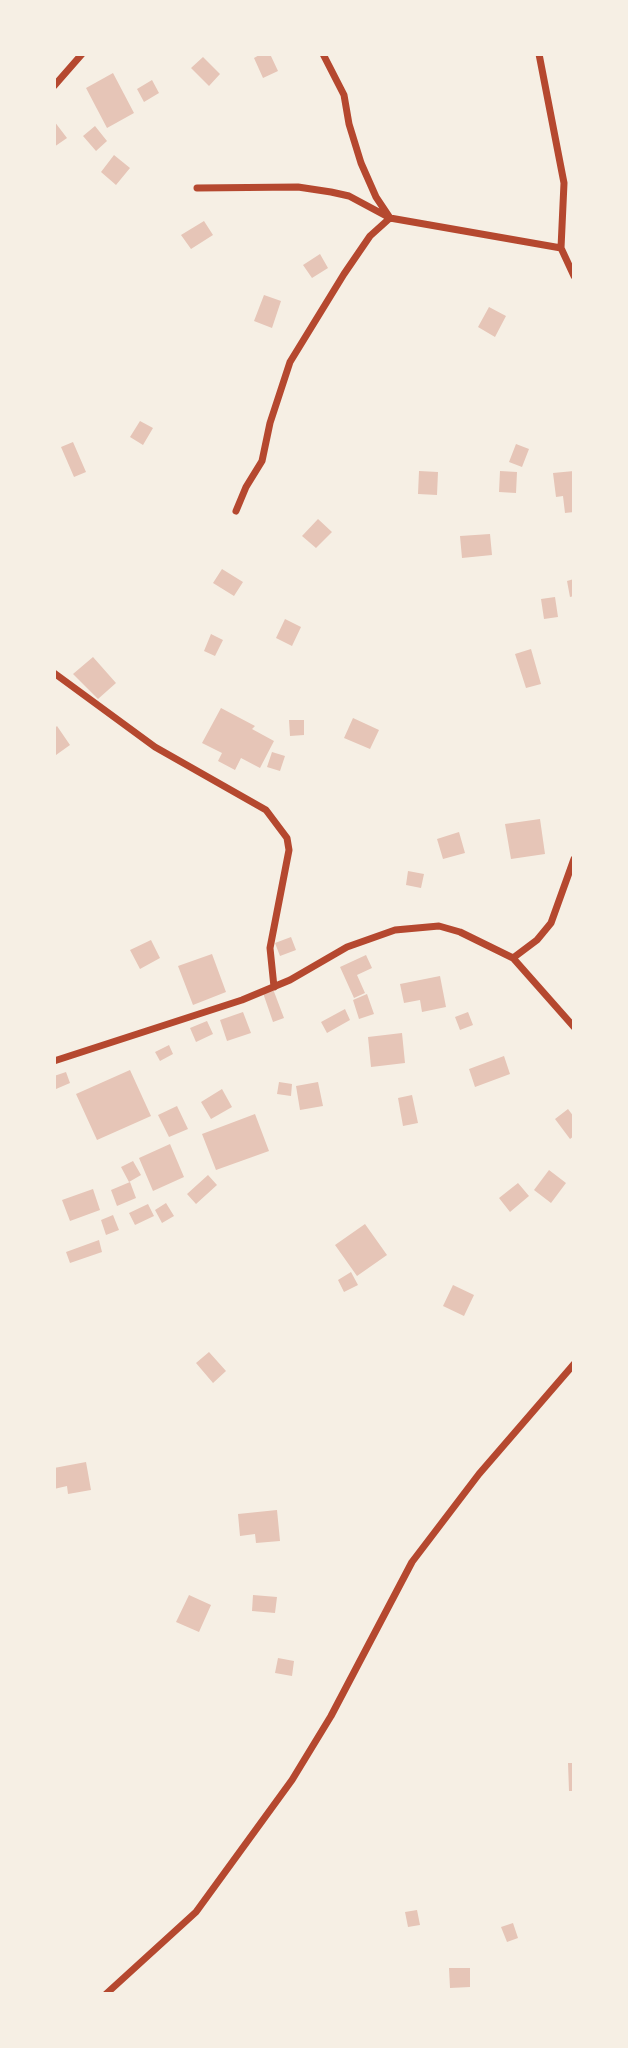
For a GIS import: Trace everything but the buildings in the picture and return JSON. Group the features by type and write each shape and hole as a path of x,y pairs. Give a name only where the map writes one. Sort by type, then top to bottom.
{"street":[{"path":"54,86 82,54"},
{"path":"323,54 344,95 349,124 361,163 376,197 390,218"},
{"path":"539,54 564,183 561,248 574,276"},
{"path":"197,188 298,187 331,192 349,196 390,218 561,248"},
{"path":"236,511 246,487 262,461 270,423 290,362 363,246 390,218"},
{"path":"54,673 155,747 266,810 280,826 287,838 289,850 270,948 274,986"},
{"path":"513,958 537,940 551,923 574,859"},
{"path":"54,1061 242,1000 290,980 347,947 395,930 439,926 460,932 513,958 574,1027"},
{"path":"106,1994 196,1912 299,1769 331,1716 412,1562 479,1475 574,1364"}]}
